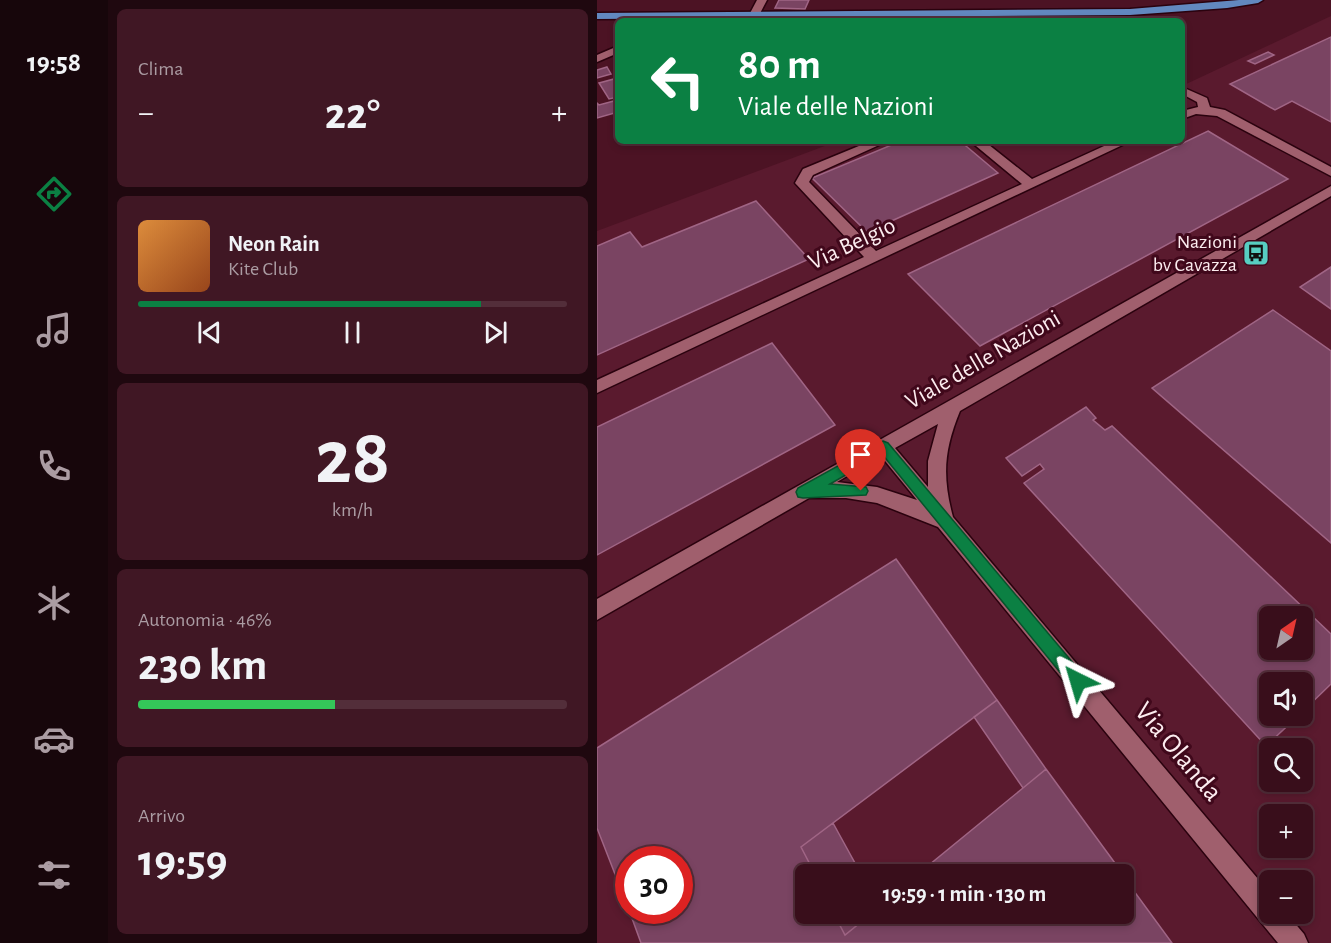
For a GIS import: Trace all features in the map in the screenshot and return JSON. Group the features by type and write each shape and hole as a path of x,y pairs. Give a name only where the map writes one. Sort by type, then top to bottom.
{"main road":[{"path":"688,18 1204,8 1258,0"},
{"path":"597,16 621,18"}],"street":[{"path":"753,16 762,0"},
{"path":"597,59 615,51"},
{"path":"1185,91 1203,100 1204,110"},
{"path":"1185,113 1204,110 1221,113 1331,172"},
{"path":"873,258 802,183 808,172 875,144"},
{"path":"980,144 1031,185"},
{"name":"Via Belgio","path":"597,387 1119,144"},
{"name":"Viale delle Nazioni","path":"597,610 1331,190"},
{"name":"Via Olanda","path":"946,522 936,481 936,449 953,406"},
{"name":"Via Olanda","path":"883,446 1259,900"},
{"name":"Via Olanda","path":"803,492 828,489 861,491 888,496 946,522"},
{"name":"Via Olanda","path":"1279,924 1295,943"}],"shaded area":[{"path":"1331,16 1331,943 597,943 597,231 830,144 1185,144 1185,85"}],"building":[{"path":"779,0 809,0 805,9 775,8"},
{"path":"1331,37 1331,122 1292,101 1275,110 1230,84"},
{"path":"1268,52 1274,55 1255,64 1248,61"},
{"path":"607,67 611,74 597,78 597,70"},
{"path":"614,79 615,98 609,99 599,83"},
{"path":"614,101 615,113 597,118 597,103 599,105"},
{"path":"1208,131 1288,179 980,346 908,274 1181,144 1185,144"},
{"path":"894,144 964,144 998,173 867,232 812,178"},
{"path":"756,201 809,259 597,355 597,246 630,232 642,247"},
{"path":"1331,267 1331,309 1300,287"},
{"path":"1273,310 1331,351 1331,543 1152,388"},
{"path":"772,343 835,425 597,555 597,427"},
{"path":"1086,407 1096,418 1093,420 1105,430 1112,426 1302,606 1259,606 1259,660 1313,660 1313,617 1331,634 1331,684 1313,701 1313,672 1259,672 1259,726 1287,726 1275,738 1259,738 1024,483 1044,469 1040,464 1022,476 1006,458"},
{"path":"896,559 997,700 801,847 810,864 795,864 795,924 839,924 845,935 859,924 1134,924 1134,891 1172,943 641,943 634,924 693,924 693,846 615,846 615,874 597,828 597,748"},
{"path":"997,700 1046,769 1023,788 974,717"},
{"path":"1046,769 1116,864 930,864"},
{"path":"833,823 856,864 810,864 801,847"},
{"path":"839,924 859,924 845,935"}],"place":[{"name":"Nazioni bv Cavazza","path":"1256,253"}],"route":[{"path":"861,491 828,489 803,492 883,446 1078,681"}]}
